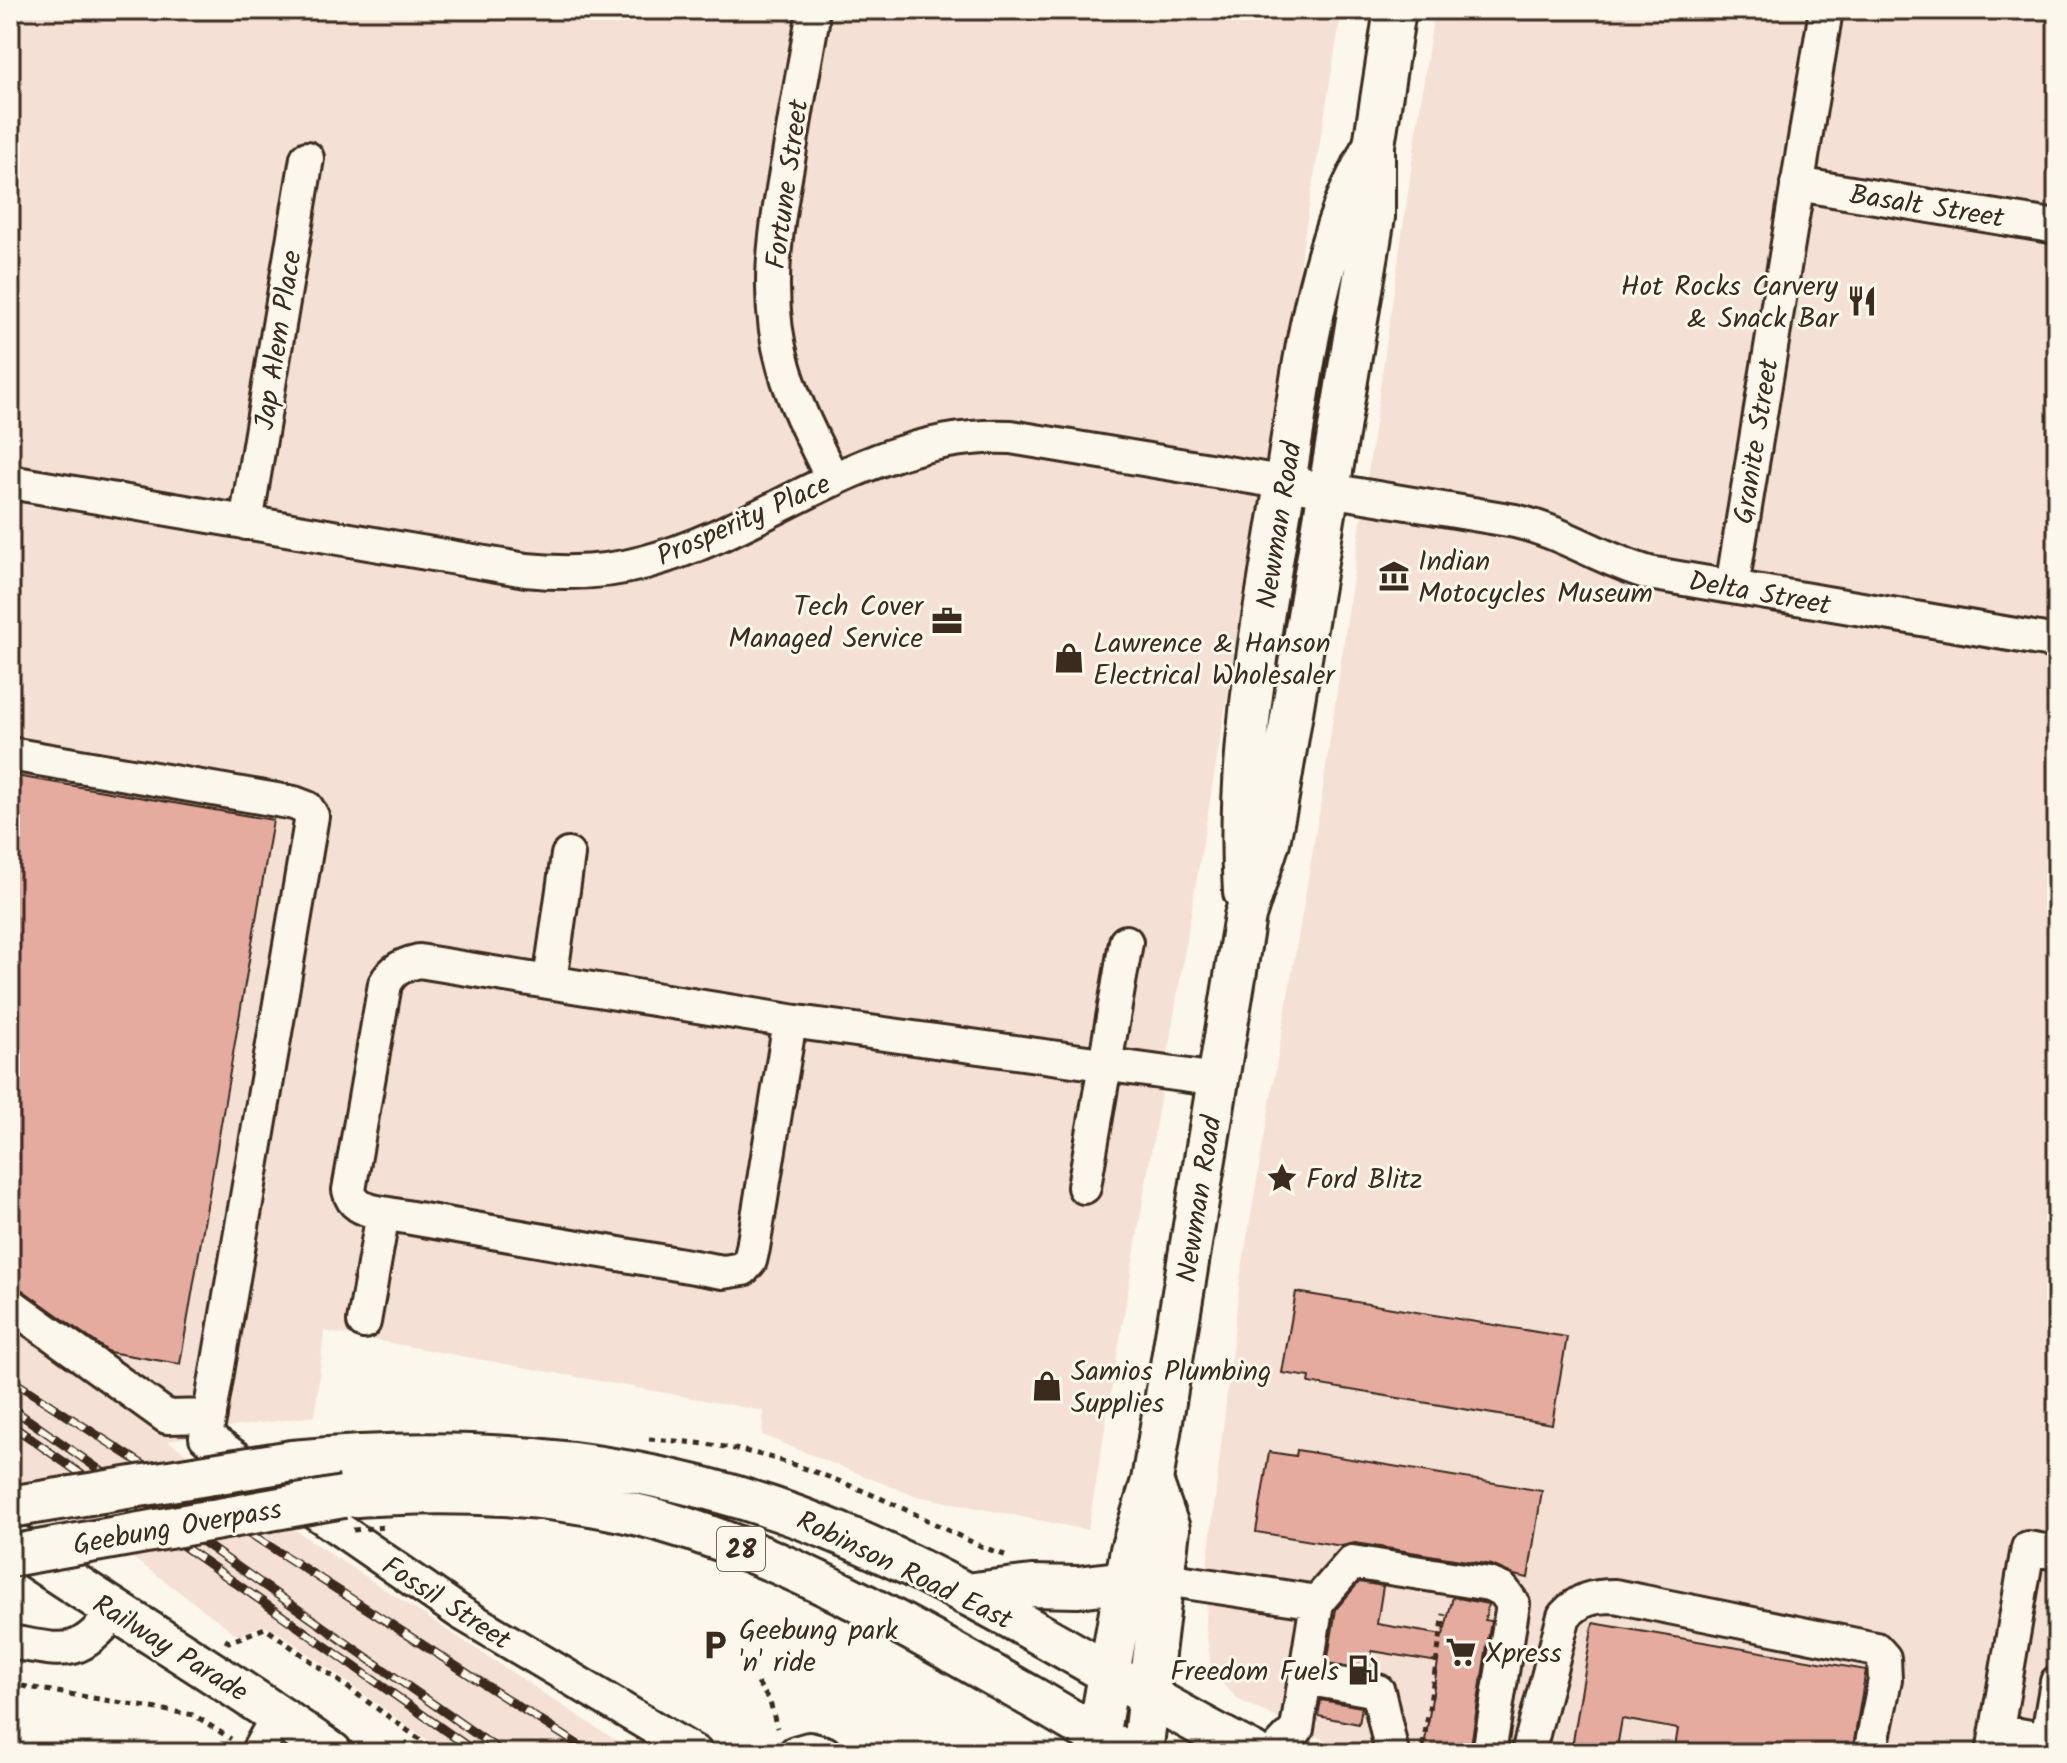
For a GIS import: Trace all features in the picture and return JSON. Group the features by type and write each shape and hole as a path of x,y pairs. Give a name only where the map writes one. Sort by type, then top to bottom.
{"main road":[{"name":"Newman Road","path":"1107,1748 1110,1673 1169,1529 1152,1481 1245,916 1269,842 1330,490 1374,217 1374,145 1395,10"},
{"name":"Newman Road","path":"1245,916 1240,839 1246,732 1299,388 1322,275 1342,211 1374,145"},
{"name":"Robinson Road East","path":"292,1461 469,1453 540,1459 660,1476 789,1513 849,1537 965,1594 1253,1753"},
{"name":"Geebung Overpass","path":"10,1507 292,1461"},
{"name":"Robinson Road East","path":"343,1497 502,1493 606,1508 662,1521 750,1552 840,1593 1029,1696 1107,1748"},
{"name":"Geebung Overpass","path":"10,1556 343,1497"},
{"name":"Railway Parade","path":"10,1541 332,1753"},
{"name":"Newman Road","path":"1142,1753 1151,1697 1146,1580"},
{"path":"965,1594 1032,1586 1078,1587 1146,1580"}],"street":[{"name":"Granite Street","path":"1732,587 1826,10"},
{"name":"Fortune Street","path":"812,22 775,235 772,297 784,368 794,397 833,480"},
{"name":"Jap Alem Place","path":"246,523 307,158"},
{"name":"Basalt Street","path":"1797,184 2057,227"},
{"name":"Prosperity Place","path":"10,482 555,573 646,563 682,551 833,480 907,450 936,442 983,436 1048,442 1330,490"},
{"name":"Delta Street","path":"1330,490 1525,523 1553,532 1628,567 2057,642"},
{"path":"10,754 294,803 307,808 312,816 208,1426 167,1417 10,1304"},
{"path":"550,981 568,855"},
{"path":"1084,1187 1126,942"},
{"path":"790,1021 753,1248 750,1261 743,1269 723,1272 383,1213 363,1209 351,1197 349,1190 385,984 390,974 403,965 419,961 790,1021 1218,1080"},
{"path":"364,1322 383,1213"},
{"name":"Fossil Street","path":"208,1426 461,1613 696,1753"},
{"path":"2057,1553 2028,1548 1995,1742 2047,1740 2057,1682"},
{"path":"1274,1753 1297,1729 1317,1602 1352,1562 1489,1584 1503,1590 1513,1604 1489,1753"},
{"path":"1146,1580 1317,1602"},
{"path":"1528,1753 1564,1616 1576,1603 1593,1596 1615,1596 1876,1649 1884,1658 1885,1680 1870,1753"},
{"path":"10,1642 48,1648 75,1648 97,1634 115,1612"},
{"path":"1305,1678 1378,1691 1407,1750"},
{"path":"249,1749 278,1715"},
{"path":"786,1740 825,1753"}],"path":[{"path":"385,1527 397,1526"},
{"path":"1407,1750 1444,1614"},
{"path":"215,1635 229,1642 265,1628 439,1753"},
{"path":"758,1683 786,1740"},
{"path":"10,1684 194,1715 249,1749"}],"shaded area":[{"path":"10,10 1342,10 1088,1530 912,1495 762,1435 764,1411 324,1331 315,1416 238,1426 168,1441 314,1543 635,1753 445,1753 281,1634 262,1625 239,1636 10,1473"},
{"path":"1434,10 2057,10 2057,1753 1352,1753 1239,1700 1217,1678 1210,1663 1206,1627 1208,1559 1240,1280 1321,802"}],"building":[{"path":"10,775 273,820 180,1364 109,1352 10,1284"},
{"path":"1296,1292 1567,1337 1552,1424 1309,1383 1310,1377 1282,1373"},
{"path":"1297,1450 1542,1491 1528,1578 1492,1565 1355,1543 1342,1546 1256,1532 1269,1452 1296,1456"},
{"path":"1359,1582 1383,1586 1377,1624 1443,1635 1453,1597 1488,1604 1485,1620 1491,1621 1470,1751 1467,1753 1423,1753 1438,1662 1372,1651 1369,1670 1327,1663 1336,1609"},
{"path":"1593,1623 1866,1670 1852,1753 1674,1753 1678,1729 1622,1719 1616,1753 1571,1753"},
{"path":"1321,1700 1362,1707 1359,1724 1318,1716"}],"railway":[{"path":"10,1379 591,1753"},
{"path":"10,1407 503,1753"},
{"path":"10,1424 477,1753"}],"place":[{"name":"Hot Rocks Carvery & Snack Bar","path":"1862,301"},
{"name":"Indian Motocycles Museum","path":"1394,576"},
{"name":"Tech Cover Managed Service","path":"947,621"},
{"name":"Lawrence & Hanson Electrical Wholesaler","path":"1069,658"},
{"name":"Ford Blitz","path":"1282,1178"},
{"name":"Samios Plumbing Supplies","path":"1047,1386"},
{"name":"Geebung park 'n' ride","path":"715,1645"},
{"name":"Xpress","path":"1461,1652"},
{"name":"Freedom Fuels","path":"1363,1670"}]}
